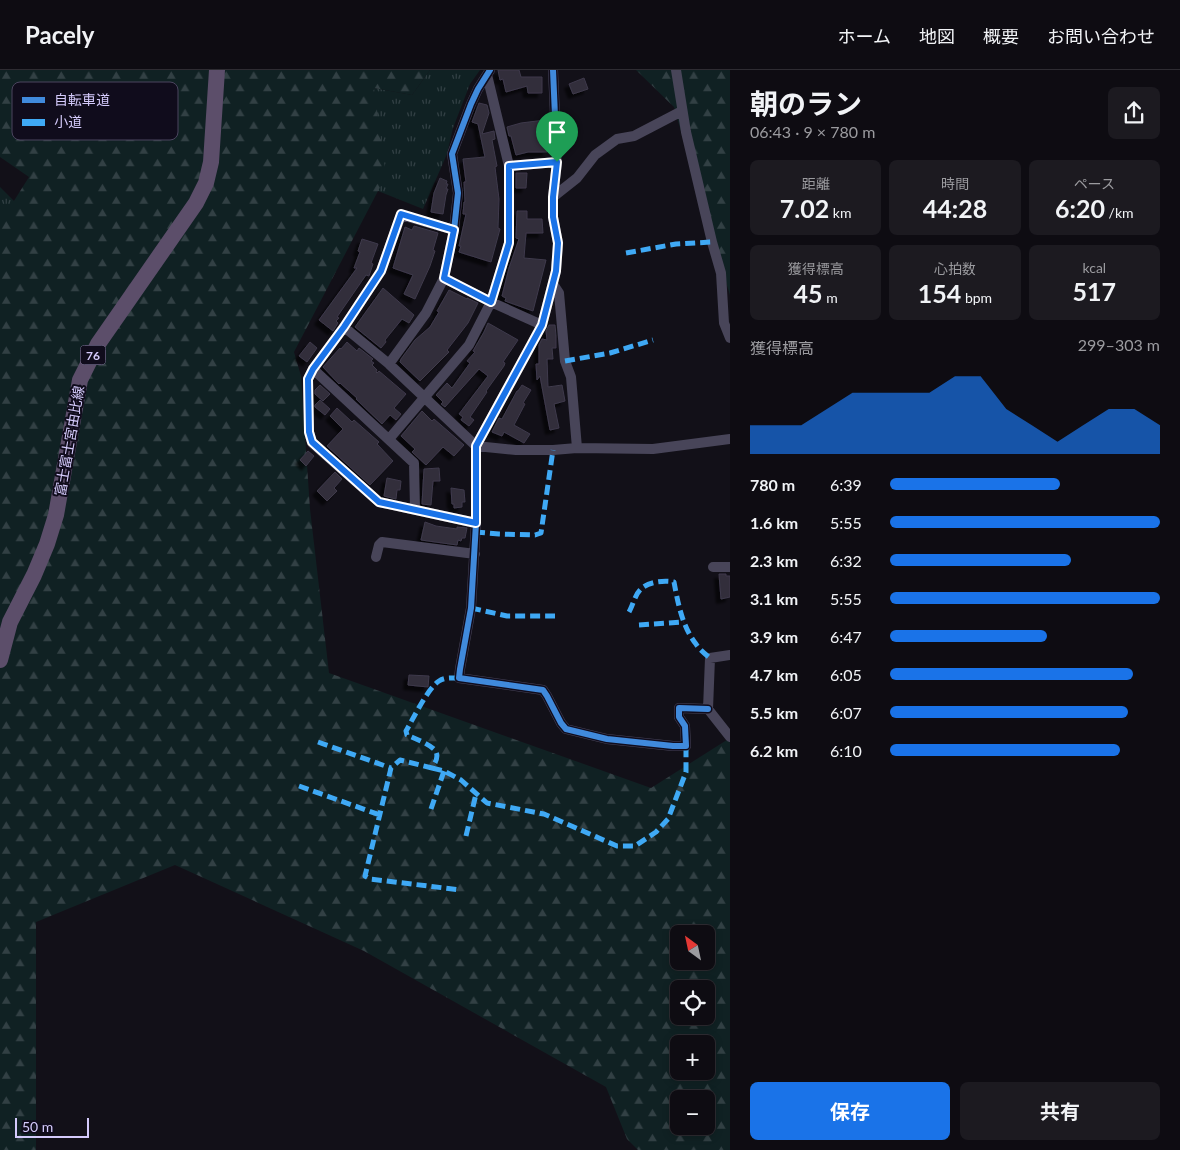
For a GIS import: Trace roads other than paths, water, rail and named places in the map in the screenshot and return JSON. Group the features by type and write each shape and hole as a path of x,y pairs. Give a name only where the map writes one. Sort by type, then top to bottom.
{"main road":[{"name":"富士富士宮由比線","path":"0,660 10,622 34,575 47,544 56,514 80,380 98,344 196,203 206,183 211,162 217,70"}],"street":[{"path":"553,70 557,162 553,197 553,217 558,243 556,271 542,325 476,446 476,523 472,608 459,678 543,690 561,724 566,728 606,739 686,746 684,726 679,708 708,709"},
{"path":"676,70 686,132 721,273 724,323 730,338"},
{"path":"389,439 469,345 491,302 509,243 509,166 488,72"},
{"path":"389,364 426,312 444,278 454,230 458,193 452,154 478,88 488,72"},
{"path":"553,197 577,178 595,155 617,139 634,136 682,111"},
{"path":"509,166 557,162"},
{"path":"454,230 401,214 381,271 308,379 309,432 312,442 379,502 476,523"},
{"path":"444,278 542,325"},
{"path":"553,284 560,294 565,361 571,376 577,448"},
{"path":"344,327 389,364 476,446 516,450 577,448 653,449 730,440"},
{"path":"313,369 414,462 415,509"},
{"path":"376,557 379,545 382,542 474,554"},
{"path":"713,567 730,566"},
{"path":"730,655 710,658 708,709 730,737"}]}
